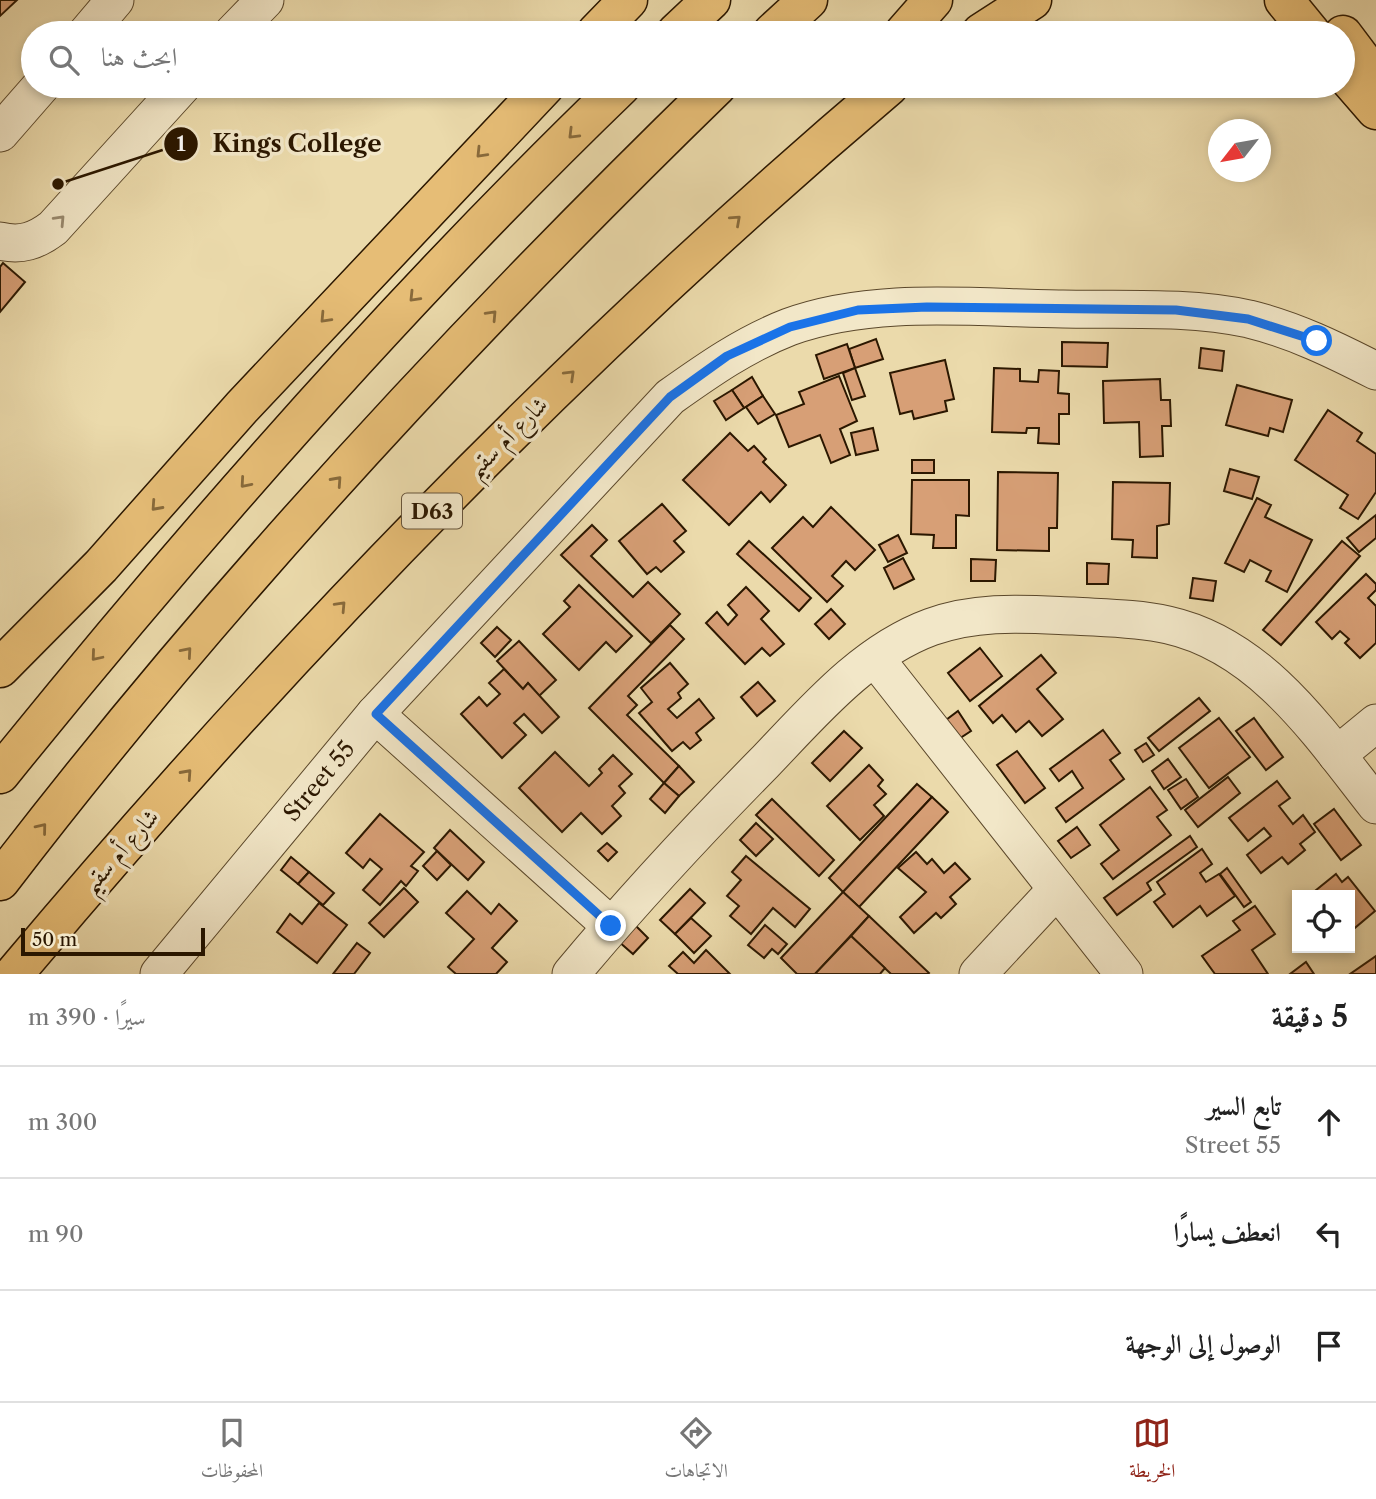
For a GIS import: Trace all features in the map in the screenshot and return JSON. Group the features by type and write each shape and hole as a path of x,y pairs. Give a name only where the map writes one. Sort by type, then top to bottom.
{"main road":[{"path":"608,21 628,0"},
{"path":"688,21 710,0"},
{"path":"785,21 808,0"},
{"path":"915,21 933,0"},
{"path":"967,21 993,0"},
{"path":"1000,21 1032,0"},
{"path":"1284,0 1301,21"},
{"path":"1316,0 1332,21"},
{"path":"1355,51 1376,79"},
{"path":"1355,86 1376,110"},
{"path":"0,668 101,566 242,407 534,98"},
{"path":"0,774 180,557 347,370 498,209 609,98"},
{"path":"0,881 161,682 269,557 573,229 705,98"},
{"path":"840,127 858,98"},
{"name":"شارع أم سقيم","path":"14,974 147,820 392,551 612,333 875,98"},
{"path":"0,741 72,684"},
{"path":"46,974 147,820"}],"street":[{"path":"98,21 116,0"},
{"path":"245,21 265,0"},
{"path":"0,133 31,98"},
{"path":"0,241 33,241 53,228 171,98"},
{"name":"Street 55","path":"159,974 376,714 670,397 727,356 790,327 871,310 1176,310 1259,323 1317,341 1376,371"},
{"path":"570,974 611,926 830,694 875,658 929,628 989,614 1135,620 1170,626 1225,648 1265,675 1337,755 1376,805"},
{"path":"875,658 1124,974"},
{"path":"376,714 611,926"},
{"path":"1337,755 1376,723"},
{"path":"978,974 1057,889"}],"building":[{"path":"0,0 17,0 0,16"},
{"path":"3,263 25,282 0,312 0,267"},
{"path":"876,339 883,359 855,368 849,349"},
{"path":"1062,342 1108,343 1107,367 1062,366"},
{"path":"847,344 855,368 824,379 816,355"},
{"path":"1201,348 1224,351 1222,371 1199,368"},
{"path":"945,360 954,399 945,401 947,411 914,419 912,411 900,414 890,373"},
{"path":"855,368 865,396 852,400 843,373"},
{"path":"994,368 1020,369 1020,381 1038,382 1039,370 1059,371 1058,393 1069,394 1069,414 1059,414 1059,444 1038,443 1039,428 1027,428 1026,433 992,432"},
{"path":"839,376 857,421 840,429 850,455 831,463 820,435 789,447 776,415 804,404 799,392"},
{"path":"752,377 763,396 744,408 732,390"},
{"path":"1160,379 1161,400 1170,400 1171,426 1162,426 1163,456 1140,457 1139,422 1104,423 1103,381"},
{"path":"1237,385 1292,400 1283,432 1270,428 1268,436 1226,425"},
{"path":"732,390 744,408 726,420 714,401"},
{"path":"763,396 775,414 758,424 746,407"},
{"path":"1328,410 1362,433 1357,441 1376,454 1376,492 1358,519 1340,508 1348,495 1295,460"},
{"path":"873,428 878,450 856,455 851,433"},
{"path":"730,433 748,451 754,446 766,459 763,462 786,485 770,502 761,492 729,525 683,480"},
{"path":"912,460 934,460 934,473 912,473"},
{"path":"1230,469 1259,477 1252,499 1224,491"},
{"path":"998,472 1058,473 1057,528 1049,528 1049,551 997,550"},
{"path":"912,480 969,480 969,516 956,515 956,548 933,548 934,535 911,534"},
{"path":"1113,482 1170,483 1169,524 1157,526 1157,558 1132,557 1133,540 1112,539"},
{"path":"1257,498 1271,505 1265,517 1312,540 1287,592 1266,581 1271,571 1250,560 1244,572 1225,563"},
{"path":"662,504 686,531 674,541 684,552 661,572 656,567 647,574 619,541"},
{"path":"831,507 875,550 855,570 846,561 832,576 843,586 827,602 772,548 803,517 813,527"},
{"path":"1376,515 1376,538 1359,552 1347,538"},
{"path":"592,525 607,540 591,556 633,597 648,582 680,614 651,643 561,555"},
{"path":"898,535 907,553 888,562 879,545"},
{"path":"749,541 811,598 799,611 737,554"},
{"path":"1342,541 1360,556 1281,645 1263,630"},
{"path":"903,558 914,579 894,589 884,568"},
{"path":"971,559 996,560 995,581 971,581"},
{"path":"1087,563 1109,564 1108,584 1087,584"},
{"path":"1366,574 1376,584 1376,590 1368,598 1376,606 1376,643 1360,658 1345,643 1349,639 1340,631 1332,639 1316,622"},
{"path":"1193,578 1216,581 1213,601 1190,598"},
{"path":"579,585 632,636 616,652 606,642 579,670 543,634 570,607 564,601"},
{"path":"746,587 769,611 761,619 784,644 770,656 762,648 745,664 706,623 717,612 728,625 737,615 728,605"},
{"path":"831,609 845,624 829,639 815,624"},
{"path":"670,625 684,639 628,696 637,705 627,715 679,766 664,783 589,708"},
{"path":"497,627 511,640 495,657 481,643"},
{"path":"519,641 556,680 539,696 528,683 523,689 497,661"},
{"path":"980,648 1002,676 970,701 948,673"},
{"path":"1041,655 1056,673 1037,689 1063,719 1042,736 1029,721 1016,732 1002,715 993,723 979,706"},
{"path":"670,663 688,684 678,693 681,698 668,709 677,718 699,699 714,718 696,733 701,740 690,749 683,742 672,751 639,713 652,702 641,688"},
{"path":"504,669 523,689 528,683 559,717 542,733 524,714 514,723 526,735 502,758 461,714 479,697 487,706 500,694 489,683"},
{"path":"758,682 775,701 757,716 741,697"},
{"path":"1199,698 1210,711 1159,751 1148,738"},
{"path":"958,711 971,731 954,742 942,723"},
{"path":"1219,718 1250,757 1209,788 1179,748"},
{"path":"1254,718 1283,757 1266,770 1236,731"},
{"path":"1103,730 1120,753 1110,760 1124,779 1066,822 1056,808 1083,788 1072,771 1059,781 1050,769"},
{"path":"844,731 862,748 830,781 812,763"},
{"path":"1146,743 1154,755 1143,762 1135,750"},
{"path":"1017,751 1045,788 1025,803 997,765"},
{"path":"555,752 589,786 602,773 599,769 613,755 632,774 619,786 625,793 612,806 621,816 602,834 581,813 562,832 519,788"},
{"path":"1168,759 1181,777 1164,789 1152,771"},
{"path":"869,765 883,780 878,786 886,794 874,805 884,816 860,840 827,806"},
{"path":"679,766 694,782 679,796 664,783"},
{"path":"1228,777 1240,793 1198,827 1185,810"},
{"path":"1186,779 1198,797 1181,809 1168,790"},
{"path":"1277,781 1290,798 1279,806 1293,824 1303,815 1315,832 1300,844 1305,850 1288,864 1282,857 1261,873 1247,855 1271,836 1264,828 1248,841 1229,818"},
{"path":"664,783 679,796 665,813 650,799"},
{"path":"917,784 932,797 843,892 829,878"},
{"path":"1150,787 1167,810 1157,817 1171,835 1113,879 1101,864 1119,850 1100,825"},
{"path":"932,797 948,812 859,907 843,892"},
{"path":"772,799 834,860 819,876 756,815"},
{"path":"1334,809 1361,845 1341,860 1314,824"},
{"path":"380,814 424,852 411,866 418,871 406,886 401,881 380,905 363,890 382,869 370,859 363,868 346,853"},
{"path":"756,823 773,839 756,856 740,840"},
{"path":"1077,827 1090,845 1071,858 1058,841"},
{"path":"450,830 484,862 468,880 434,848"},
{"path":"1190,836 1197,847 1147,883 1151,890 1117,915 1104,898"},
{"path":"607,843 617,852 608,861 598,851"},
{"path":"1202,849 1212,864 1200,873 1206,882 1219,874 1235,896 1207,916 1200,906 1173,927 1154,902 1165,894 1157,882"},
{"path":"437,851 451,865 437,880 423,866"},
{"path":"916,852 927,864 932,859 944,873 955,863 970,879 950,897 956,904 941,918 936,913 914,933 900,917 926,892 898,868"},
{"path":"746,856 810,909 795,927 773,908 751,934 730,916 739,906 727,896 741,880 732,872"},
{"path":"291,857 309,872 298,884 281,870"},
{"path":"1227,868 1251,902 1244,907 1220,874"},
{"path":"309,872 334,893 323,905 298,884"},
{"path":"1336,874 1342,882 1348,877 1375,911 1355,928 1355,890 1316,890"},
{"path":"404,888 418,902 384,937 369,923"},
{"path":"690,889 705,903 675,934 660,920"},
{"path":"467,891 491,914 499,904 517,921 492,948 507,962 496,974 456,974 448,967 474,939 446,913"},
{"path":"843,892 869,916 815,974 797,974 781,958"},
{"path":"319,903 347,925 317,963 277,932 290,914 302,924"},
{"path":"1255,906 1275,934 1252,950 1268,974 1215,974 1202,956 1240,930 1233,921"},
{"path":"869,916 929,973 891,974 851,936"},
{"path":"691,918 711,936 694,953 675,934"},
{"path":"634,924 648,938 633,954 618,941"},
{"path":"765,925 787,944 778,954 772,949 764,958 748,945"},
{"path":"851,936 885,968 880,974 815,974"},
{"path":"357,943 370,953 354,974 333,974"},
{"path":"706,950 730,974 678,974 669,966 683,952 694,963"},
{"path":"1376,956 1376,974 1350,974"},
{"path":"1306,962 1314,974 1290,974"}],"place":[{"name":"Kings College","path":"58,184"}],"route":[{"path":"611,926 376,714 670,397 727,356 790,327 858,310 927,307 1176,310 1248,319 1317,341"}]}
